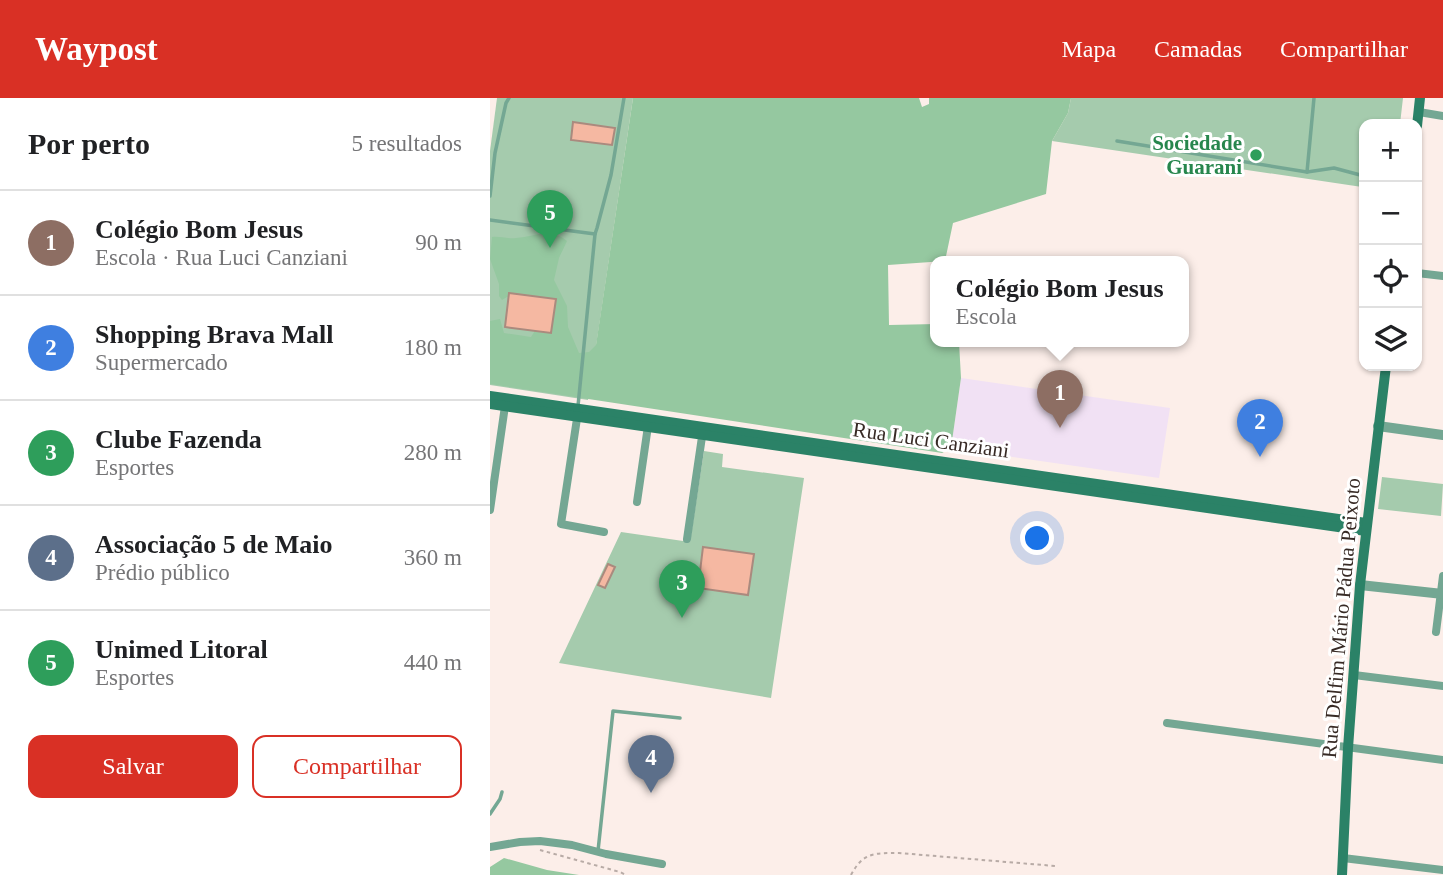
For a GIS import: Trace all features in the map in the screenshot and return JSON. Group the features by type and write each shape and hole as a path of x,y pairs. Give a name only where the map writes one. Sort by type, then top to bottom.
{"main road":[{"path":"1418,119 1420,98"},
{"name":"Rua Delfim Mário Pádua Peixoto","path":"1342,875 1360,585 1384,371"},
{"name":"Rua Luci Canziani","path":"490,396 648,426 703,430"},
{"name":"Rua Luci Canziani","path":"490,404 578,412 1366,527"}],"street":[{"path":"1419,112 1443,116"},
{"path":"1422,274 1443,276"},
{"path":"490,510 505,406"},
{"path":"578,412 561,524 604,533"},
{"path":"637,502 648,426"},
{"path":"1378,426 1443,435"},
{"path":"687,539 703,430"},
{"path":"1436,632 1443,576"},
{"path":"1360,585 1442,594"},
{"path":"1354,675 1443,686"},
{"path":"1167,723 1443,760"},
{"path":"490,848 529,841 556,842 662,864"},
{"path":"1343,858 1427,872 1443,870"}],"lane":[{"path":"490,196 495,153 509,98"},
{"path":"578,412 594,234 611,174 624,98"},
{"path":"1307,172 1314,98"},
{"path":"1118,141 1307,172 1334,168 1359,175"},
{"path":"490,220 594,234"},
{"path":"598,852 613,711 680,718"},
{"path":"490,814 502,792"}],"path":[{"path":"529,841 538,849 626,875"},
{"path":"851,875 863,858 878,853 1055,866"}],"shaded area":[{"path":"961,378 1170,408 1159,478 951,448"}],"green space":[{"path":"497,98 633,98 588,400 490,385 490,151"},
{"path":"633,98 919,98 922,107 929,104 929,98 1071,98 1068,113 1052,141 1046,194 953,223 946,256 930,256 930,262 888,265 889,325 930,324 930,347 959,347 961,378 951,448 942,453 490,384 490,321 500,319 504,333 531,337 555,308 553,304 507,297 502,300 490,259 492,237 554,234 567,241 559,258 554,280 567,306 568,327 579,353 589,352 596,345"},
{"name":"Sociedade Guarani","path":"1071,98 1403,98 1401,119 1359,119 1359,187 1052,141 1068,113"},
{"path":"704,451 723,454 722,467 804,478 771,698 559,663 621,532 690,542"},
{"path":"1382,477 1443,484 1441,516 1378,509"},
{"path":"504,858 547,870 579,875 490,875 490,867"}],"building":[{"path":"573,122 615,128 612,145 571,140"},
{"path":"509,293 556,299 551,333 505,327"},
{"path":"703,547 754,554 748,595 698,588"},
{"path":"608,564 615,567 605,588 598,585"}],"place":[{"name":"Sociedade Guarani","path":"1256,155"},
{"name":"Unimed Litoral","path":"550,248"},
{"name":"Colégio Bom Jesus","path":"1060,428"},
{"name":"Shopping Brava Mall","path":"1260,457"},
{"name":"Clube Fazenda","path":"682,618"},
{"name":"Associação 5 de Maio","path":"651,793"}]}
